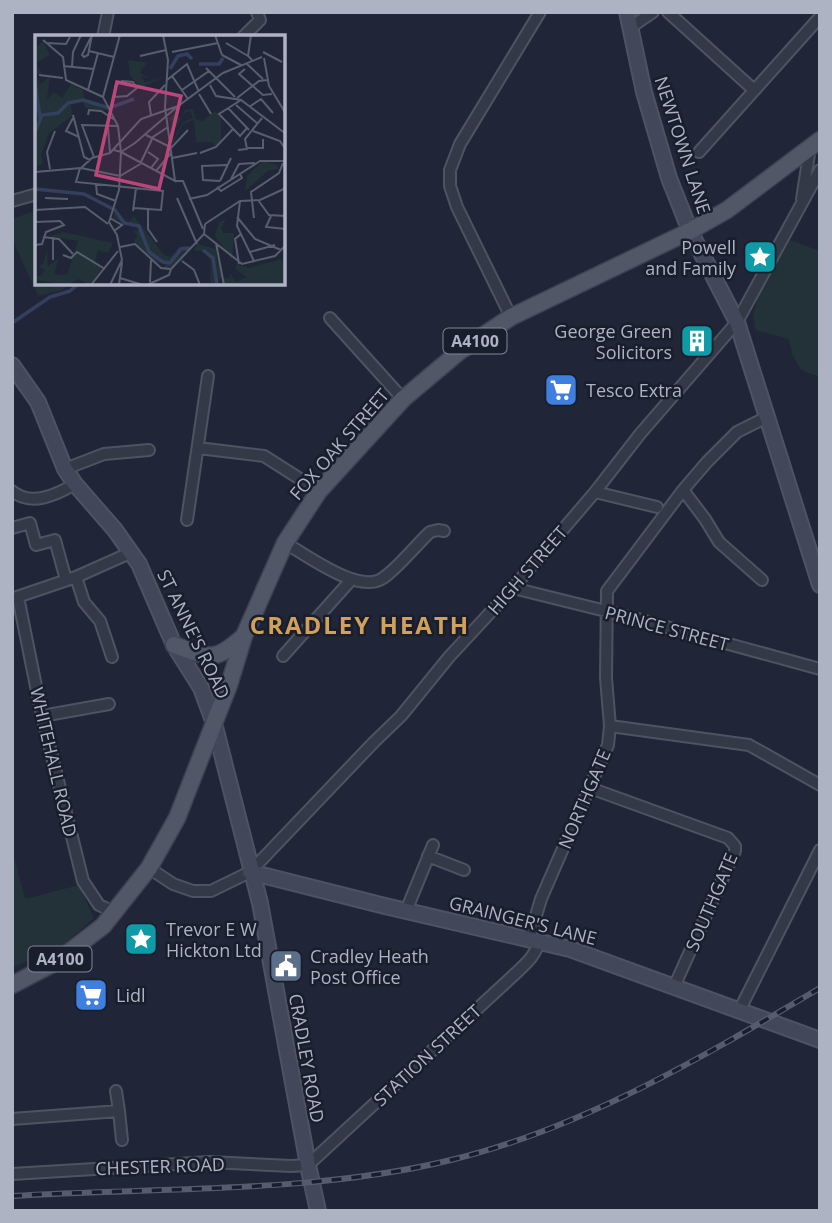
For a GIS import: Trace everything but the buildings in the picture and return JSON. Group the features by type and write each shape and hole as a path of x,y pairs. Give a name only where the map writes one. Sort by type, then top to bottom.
{"main road":[{"name":"NEWTOWN LANE","path":"629,20 644,92 669,178 690,230 737,322 820,585"},
{"name":"A4100","path":"690,230 746,197 815,144"},
{"name":"FOX OAK STREET","path":"12,985 56,962 103,926 116,913 149,868 177,818 244,636 285,542 319,491 403,399 460,351 511,317 690,230"},
{"name":"ST ANNE'S ROAD","path":"12,365 42,409 65,469 132,552 174,645 201,688 214,723 250,872"},
{"path":"174,645 203,655 215,656 226,652 244,636"},
{"name":"GRAINGER'S LANE","path":"250,872 570,949 820,1041"},
{"name":"CRADLEY ROAD","path":"250,872 260,902 318,1211"}],"street":[{"path":"103,35 108,12"},
{"path":"245,35 260,20 257,12"},
{"path":"511,317 457,207 450,186 450,170 460,144 540,12"},
{"path":"629,20 653,12"},
{"path":"668,12 754,90"},
{"path":"699,152 820,17"},
{"path":"737,322 739,309 803,198 815,144"},
{"path":"737,322 820,170"},
{"path":"12,201 35,195"},
{"path":"330,318 403,399"},
{"name":"HIGH STREET","path":"250,872 401,716 449,657 596,492 640,434 737,322"},
{"path":"187,520 208,376"},
{"name":"NORTHGATE","path":"534,940 541,899 608,745 610,726 606,678 607,591 682,491 737,432 766,417"},
{"path":"198,448 264,456 319,491"},
{"path":"65,469 104,454 149,450"},
{"path":"12,491 27,498 52,497 75,484"},
{"path":"682,491 705,519 719,542 762,580"},
{"path":"596,492 657,507"},
{"path":"12,528 30,523 36,545 61,539 71,579 84,602 100,621 112,657"},
{"path":"285,542 351,580 365,583 382,579 430,532 444,531"},
{"path":"15,598 71,579 132,552"},
{"path":"283,656 351,580"},
{"name":"PRINCE STREET","path":"513,588 820,669"},
{"name":"WHITEHALL ROAD","path":"15,598 83,881 99,905 116,913"},
{"path":"42,716 109,704"},
{"path":"610,726 749,745 820,785"},
{"name":"SOUTHGATE","path":"590,788 728,838 735,846 735,852 674,987"},
{"path":"405,911 433,845"},
{"path":"739,1011 820,850"},
{"path":"428,856 464,870"},
{"path":"149,868 173,884 192,891 211,891 250,872"},
{"name":"STATION STREET","path":"308,1165 515,974 537,950 534,940"},
{"path":"117,1091 122,1140"},
{"path":"12,1119 119,1111"},
{"name":"CHESTER ROAD","path":"12,1174 210,1163 308,1165"}],"shaded area":[{"path":"35,211 35,285 67,285 62,290 38,296 12,239 12,219"},
{"path":"790,240 820,251 820,377 801,370 792,354 789,339 755,330 753,313 762,289"},
{"path":"12,849 25,899 79,885 94,918 63,945 12,968"}],"waterway":[{"path":"12,323 50,297 70,291 77,285"}],"railway":[{"path":"12,1196 289,1184 344,1179 451,1160 500,1146 595,1110 687,1064 820,988"}],"place":[{"name":"Powell and Family","path":"760,257"},
{"name":"George Green Solicitors","path":"697,341"},
{"name":"Tesco Extra","path":"561,390"},
{"name":"Trevor E W Hickton Ltd","path":"141,939"},
{"name":"Cradley Heath Post Office","path":"286,966"},
{"name":"Lidl","path":"91,995"}],"district":[{"name":"CRADLEY HEATH","path":"360,624"}]}
